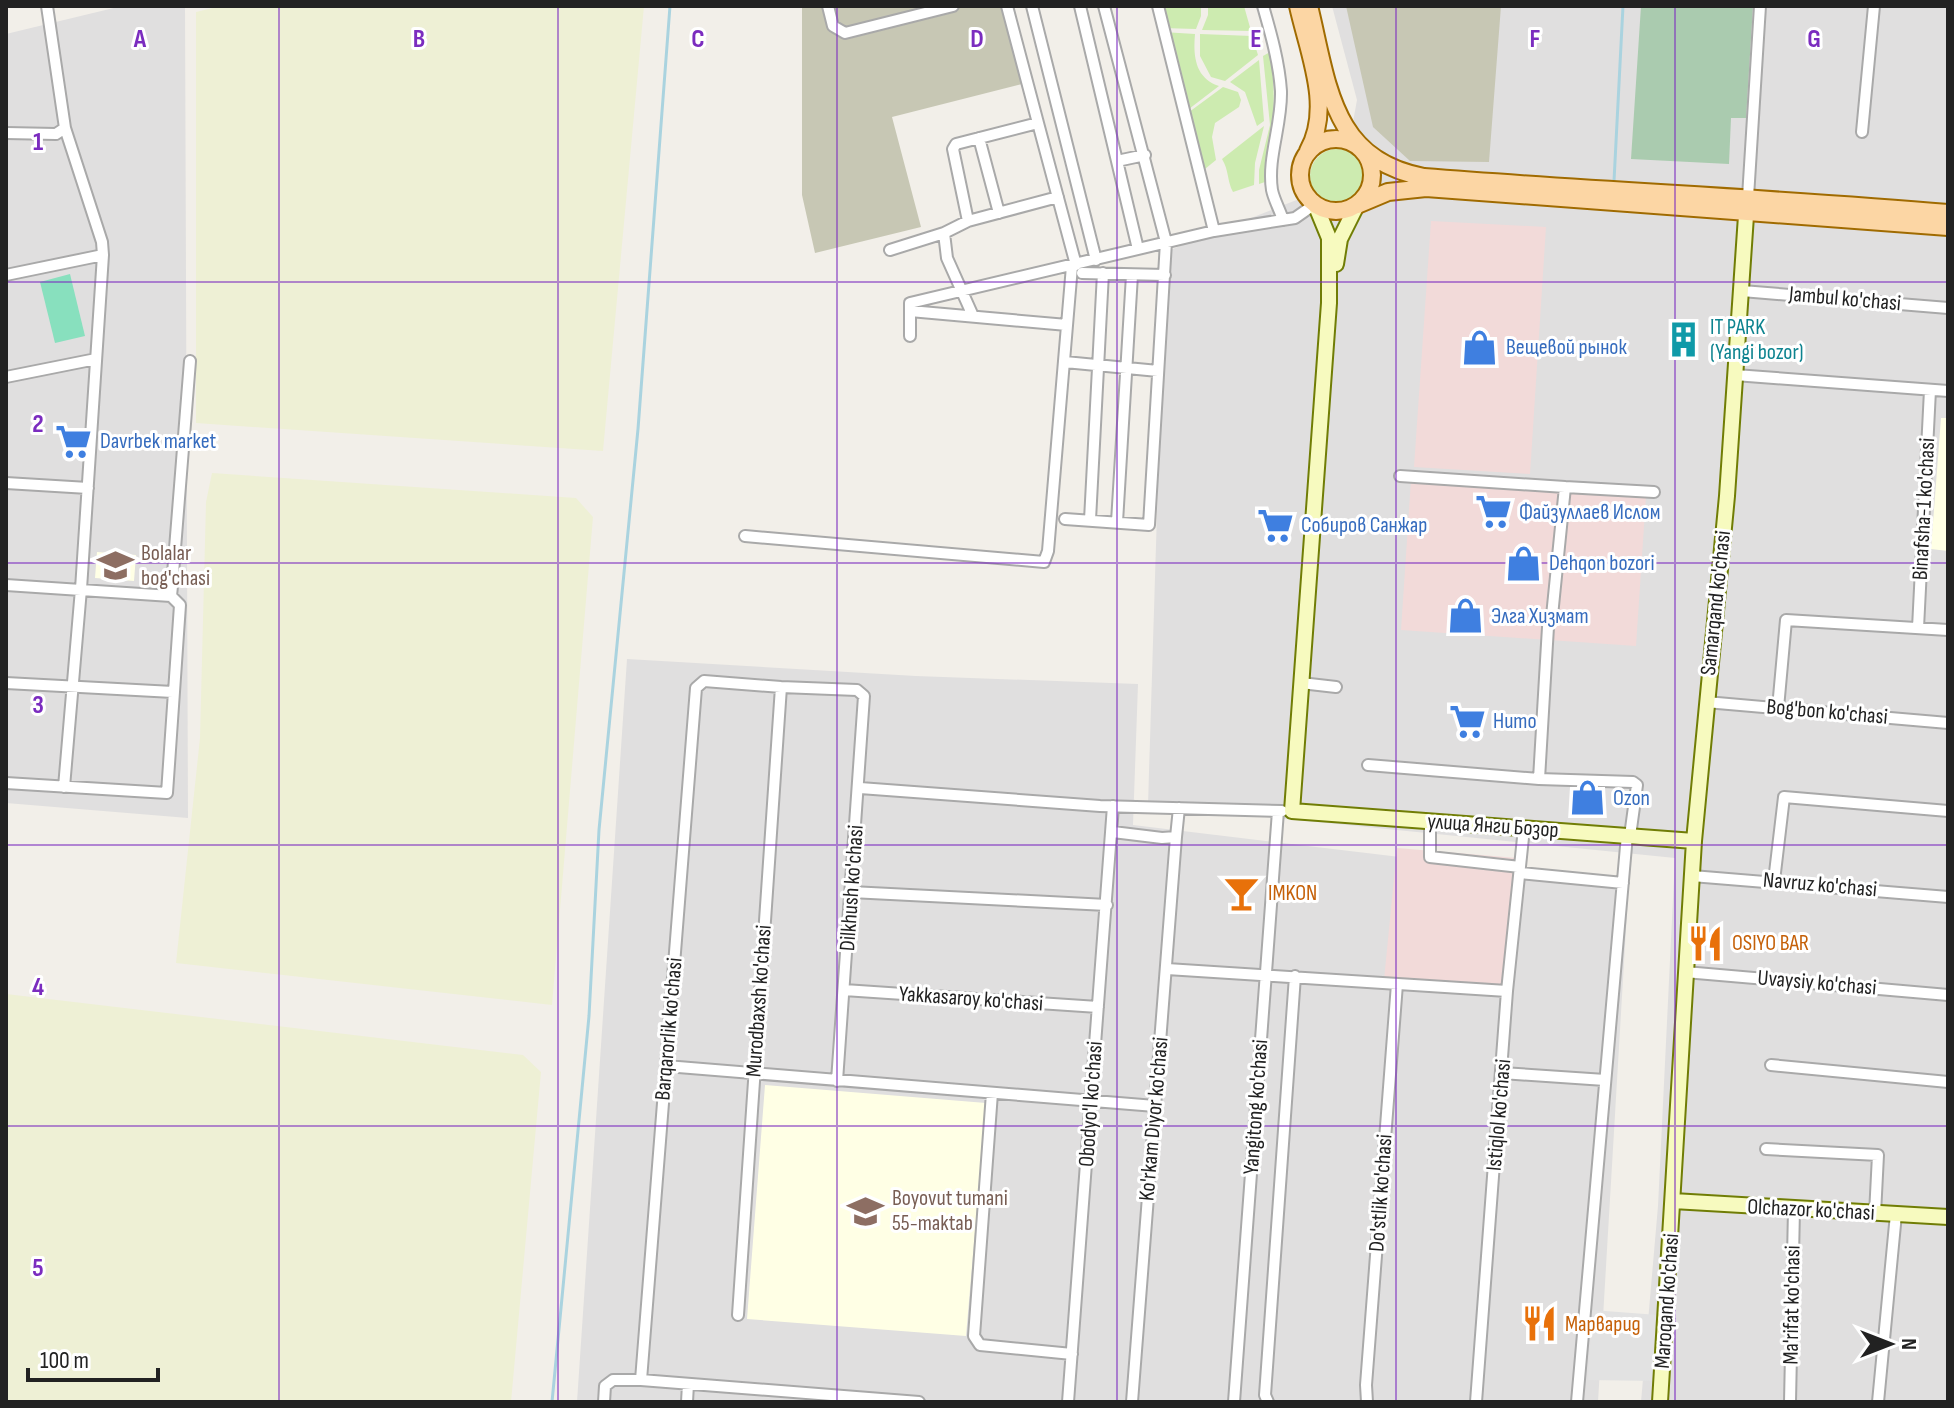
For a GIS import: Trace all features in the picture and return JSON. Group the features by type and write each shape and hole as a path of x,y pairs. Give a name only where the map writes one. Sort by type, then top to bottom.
{"main road":[{"path":"1298,6 1321,105 1317,132 1302,163 1301,183 1306,195 1315,204 1332,211 1345,210 1388,192 1413,188 1593,196"},
{"path":"1309,6 1334,106 1348,134 1368,157 1372,177 1366,196 1357,205"},
{"path":"1308,152 1319,143 1333,138 1347,140 1387,166 1424,177 1593,196 1948,213"},
{"path":"1747,204 1948,227"}],"street":[{"path":"47,6 65,128 102,242 103,255 81,589 64,787"},
{"path":"828,6 833,26 845,33 949,7"},
{"path":"745,536 1044,562 1048,551 1067,325 1077,268 1007,6"},
{"path":"1032,6 1096,260"},
{"path":"1080,6 1138,249"},
{"path":"1065,519 1149,525 1166,242 1104,6"},
{"path":"1158,6 1214,231"},
{"path":"1263,6 1275,50 1281,92 1272,192 1283,220"},
{"name":"Samarqand ko'chasi","path":"1673,1201 1694,841 1727,496 1760,6"},
{"path":"1862,132 1874,6"},
{"path":"968,221 953,149 956,144 1038,123"},
{"path":"6,133 56,134 65,128"},
{"path":"979,138 999,213"},
{"path":"1117,161 1145,155"},
{"path":"890,250 944,233 968,221 1058,197"},
{"path":"860,788 1113,806 1285,811 1301,683 1329,303 1329,238 1315,204 1295,218 1214,231 1096,260 1077,268 910,303 910,336"},
{"path":"1329,303 1340,239 1357,205"},
{"path":"944,233 947,258 973,316"},
{"path":"6,275 103,255"},
{"path":"1077,268 1103,273 1165,275"},
{"path":"1090,520 1103,273"},
{"path":"1117,522 1132,275"},
{"name":"Jambul ko'chasi","path":"1742,291 1948,308"},
{"path":"910,311 1067,325"},
{"path":"6,377 96,359"},
{"path":"171,596 190,361"},
{"path":"1065,362 1158,371"},
{"path":"1735,375 1948,391"},
{"name":"Binafsha-1 ko'chasi","path":"1918,628 1930,390"},
{"path":"1400,476 1654,492"},
{"path":"6,483 88,488"},
{"path":"1539,779 1548,627 1552,616 1565,487"},
{"path":"6,585 171,596 180,605 167,793 6,783"},
{"path":"1778,708 1786,620 1948,630"},
{"name":"Barqarorlik ko'chasi","path":"641,1380 696,688 704,681 781,687"},
{"path":"6,683 173,692"},
{"path":"1301,683 1336,687"},
{"name":"Dilkhush ko'chasi","path":"781,687 857,690 864,696 860,788 837,1081"},
{"name":"Murodbaxsh ko'chasi","path":"738,1315 781,687"},
{"name":"Bog'bon ko'chasi","path":"1706,702 1948,723"},
{"path":"1368,765 1539,779 1633,782 1637,785 1623,883 1577,1402"},
{"path":"1774,881 1784,797 1948,811"},
{"name":"Obodyo'l ko'chasi","path":"1068,1402 1113,806"},
{"name":"Ko'rkam Diyor ko'chasi","path":"1132,1402 1179,808"},
{"name":"улица Янги Бозор","path":"1285,811 1694,841"},
{"name":"Yangitong ko'chasi","path":"1234,1402 1267,974 1285,811"},
{"path":"1430,821 1430,857 1623,883"},
{"name":"Istiqlol ko'chasi","path":"1476,1402 1507,991 1524,828"},
{"path":"1113,832 1176,837"},
{"name":"Navruz ko'chasi","path":"1692,876 1948,897"},
{"path":"851,892 1107,905"},
{"path":"1167,969 1507,991"},
{"name":"Uvaysiy ko'chasi","path":"1685,972 1948,995"},
{"name":"Yangitong ko'chasi","path":"1268,1402 1265,1395 1295,976"},
{"name":"Do'stlik ko'chasi","path":"1367,1402 1397,984"},
{"name":"Yakkasaroy ko'chasi","path":"844,990 1098,1007"},
{"path":"1771,1065 1948,1082"},
{"path":"666,1066 1155,1106"},
{"path":"1502,1073 1605,1080"},
{"path":"992,1093 974,1336 980,1345 1072,1354"},
{"path":"1766,1149 1878,1155 1875,1214"},
{"name":"Olchazor ko'chasi","path":"1673,1201 1948,1217"},
{"name":"Maroqand ko'chasi","path":"1660,1402 1673,1201"},
{"name":"Ma'rifat ko'chasi","path":"1790,1402 1794,1209"},
{"path":"1878,1402 1896,1214"},
{"path":"604,1402 605,1386 613,1380 688,1384 776,1397 919,1402"},
{"path":"687,1402 688,1384"}],"shaded area":[{"path":"122,6 185,6 188,818 6,803 6,34"},
{"path":"221,6 644,6 603,451 196,423 196,12"},
{"path":"802,6 1010,6 1030,82 892,117 921,227 815,253 802,195"},
{"path":"1332,6 1948,6 1948,1402 1641,1402 1658,1206 1675,858 1148,805 1165,252 1342,182 1357,100"},
{"path":"1346,6 1501,6 1489,162 1410,161 1373,127"},
{"path":"1641,6 1753,6 1746,118 1731,118 1729,164 1631,159"},
{"name":"Вещевой рынок","path":"1431,221 1546,227 1530,474 1414,467"},
{"path":"1941,418 1948,418 1948,551 1931,549"},
{"path":"212,473 576,498 593,517 552,1005 176,963 200,738 206,502"},
{"name":"Dehqon bozori","path":"1411,480 1646,496 1636,646 1401,630"},
{"name":"Bolalar bog'chasi","path":"97,552 136,555 134,581 95,578"},
{"path":"627,659 916,676 1138,684 1133,825 1509,870 1629,878 1598,1402 577,1402"},
{"path":"1397,848 1517,858 1504,988 1384,980"},
{"path":"6,994 523,1055 541,1072 511,1402 6,1402"},
{"name":"Boyovut tumani 55-maktab","path":"765,1085 986,1103 966,1336 747,1319"},
{"path":"1592,1310 1658,1315 1655,1381 1588,1380"}],"green space":[{"path":"1157,6 1201,6 1196,29 1162,28"},
{"path":"1208,6 1244,6 1251,31 1202,30"},
{"path":"1163,32 1195,34 1200,72 1219,86 1185,112"},
{"path":"1200,34 1252,36 1258,55 1225,81 1211,77 1200,56"},
{"path":"1270,52 1274,100 1271,148 1268,181 1259,184 1259,170 1270,125 1263,56"},
{"path":"1259,60 1264,121 1257,126 1245,92 1230,82"},
{"path":"1223,87 1238,92 1241,100 1239,107 1215,123 1212,137 1216,160 1200,173 1185,115"},
{"path":"1264,126 1255,163 1254,185 1233,192 1222,159"},
{"path":"1337,149 1356,157 1364,176 1356,195 1337,203 1318,195 1310,176 1318,157"},
{"path":"70,274 85,336 55,343 40,282"}],"waterway":[{"path":"552,1402 589,1016 599,830 638,429 670,6"},
{"path":"1614,181 1623,6"}],"place":[{"name":"IT PARK (Yangi bozor)","path":"1684,340"},
{"name":"Вещевой рынок","path":"1480,347"},
{"name":"Davrbek market","path":"74,441"},
{"name":"Файзуллаев Ислом","path":"1493,512"},
{"name":"Собиров Санжар","path":"1275,525"},
{"name":"Dehqon bozori","path":"1523,563"},
{"name":"Bolalar bog'chasi","path":"115,566"},
{"name":"Элга Хизмат","path":"1465,616"},
{"name":"Humo","path":"1467,721"},
{"name":"Ozon","path":"1587,798"},
{"name":"IMKON","path":"1242,893"},
{"name":"OSIYO BAR","path":"1706,943"},
{"name":"Boyovut tumani 55-maktab","path":"866,1211"},
{"name":"Марварид","path":"1539,1324"}]}
